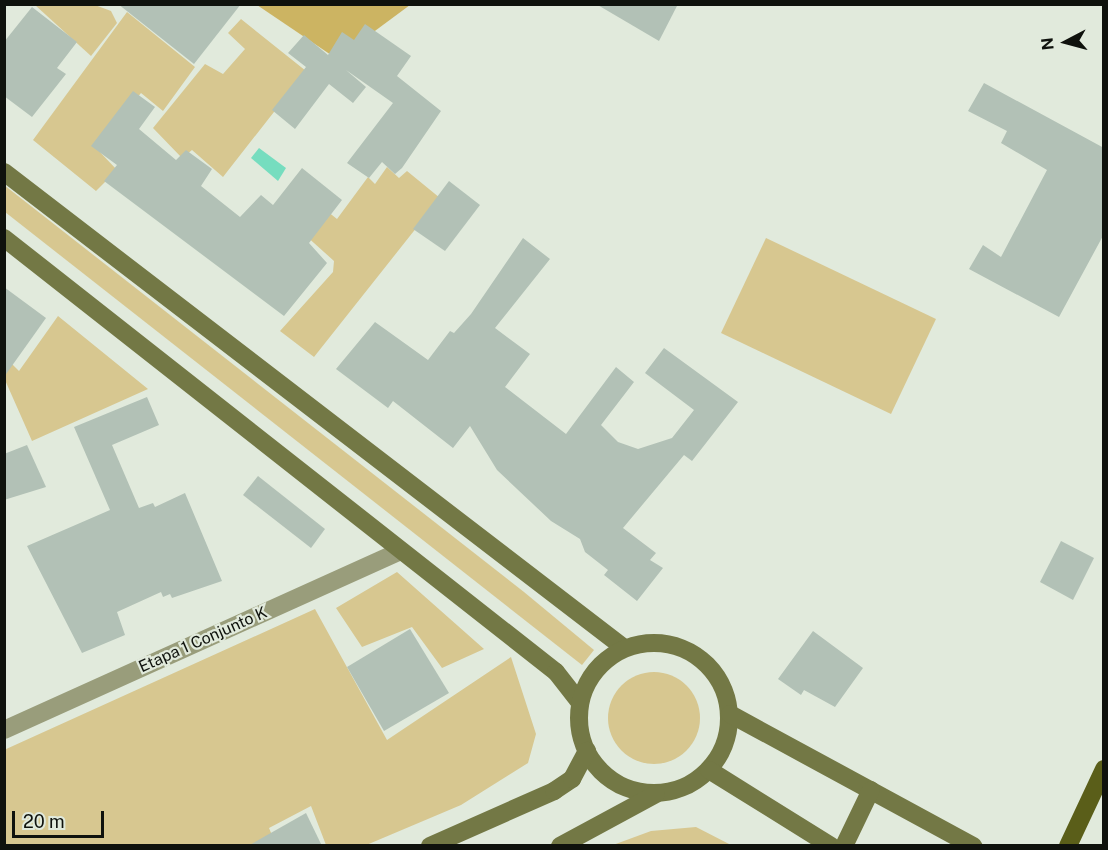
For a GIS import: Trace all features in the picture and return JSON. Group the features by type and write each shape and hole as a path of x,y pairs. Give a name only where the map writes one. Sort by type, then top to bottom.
{"main road":[{"path":"1068,846 1104,769"}],"street":[{"path":"4,172 624,648"},
{"path":"4,237 556,672 580,703"},
{"name":"Etapa 1 Conjunto K","path":"4,730 401,551"},
{"path":"560,846 656,794 685,788 709,770 725,744 730,714 723,685 705,662 680,647 652,642 624,648 603,661 589,680 580,703 580,727 587,751 604,774 628,789 656,794"},
{"path":"730,714 974,846"},
{"path":"430,846 554,791 572,779 587,751"},
{"path":"709,770 831,846"},
{"path":"844,846 871,790"}],"shaded area":[{"path":"35,5 95,5 111,11 117,23 91,56"},
{"path":"257,5 410,5 337,59"},
{"path":"127,12 195,67 163,111 141,93 96,148 117,170 96,191 33,140"},
{"path":"241,19 306,71 223,177 192,150 182,158 153,128 205,64 223,74 245,49 228,33"},
{"path":"259,148 286,168 278,181 251,158"},
{"path":"387,167 399,178 407,171 440,198 314,357 280,331 333,272 334,261 304,234 322,207 337,219 368,177 375,184"},
{"path":"4,185 524,592 594,650 582,665 5,212"},
{"path":"766,238 936,319 891,414 721,333"},
{"path":"58,316 148,389 32,441 5,380 4,356 19,371"},
{"path":"397,572 484,649 442,668 412,627 362,647 336,608"},
{"path":"315,609 387,740 511,657 536,734 528,763 461,805 364,846 326,845 311,806 269,828 276,845 5,845 4,750"},
{"path":"654,672 672,675 687,685 697,700 700,718 697,736 687,751 672,761 654,764 636,761 621,751 611,736 608,718 611,700 621,685 636,675"},
{"path":"696,827 731,845 613,845 651,831"}],"building":[{"path":"118,4 241,4 194,64"},
{"path":"596,4 678,4 659,41"},
{"path":"32,7 77,42 57,68 66,74 32,117 4,96 4,42"},
{"path":"365,24 411,56 397,76 441,111 402,168 395,174 382,162 369,178 347,163 393,103 346,70 366,87 353,103 329,84 295,129 272,110 306,67 288,53 304,35 328,55 342,32 354,40"},
{"path":"984,83 1104,148 1104,234 1059,317 969,269 983,245 1001,257 1047,170 1001,143 1007,131 968,111"},
{"path":"133,91 155,107 139,129 176,160 186,150 212,169 201,186 240,217 261,195 273,205 302,168 342,200 309,243 327,263 284,316 104,181 117,165 91,146"},
{"path":"449,181 480,205 445,251 413,229"},
{"path":"523,238 550,259 495,328 530,354 505,387 566,434 616,367 634,382 601,425 618,442 638,449 672,438 694,410 645,373 664,348 738,402 692,461 684,455 623,528 656,553 650,560 663,568 637,601 604,575 608,570 585,552 580,539 551,521 497,470 470,426 453,448 393,401 388,408 336,369 375,322 428,360 450,331 454,333 471,314"},
{"path":"4,287 46,318 4,377"},
{"path":"147,397 159,425 112,445 139,508 153,503 155,507 185,493 222,581 172,598 170,594 163,597 161,592 117,612 125,635 82,653 27,546 110,510 74,427"},
{"path":"27,445 46,487 4,500 4,454"},
{"path":"258,476 325,529 311,548 243,495"},
{"path":"1061,541 1094,558 1073,600 1040,582"},
{"path":"410,629 449,693 384,731 347,667"},
{"path":"813,631 863,668 835,707 804,690 801,695 778,679"},
{"path":"306,813 322,846 248,846"}]}
